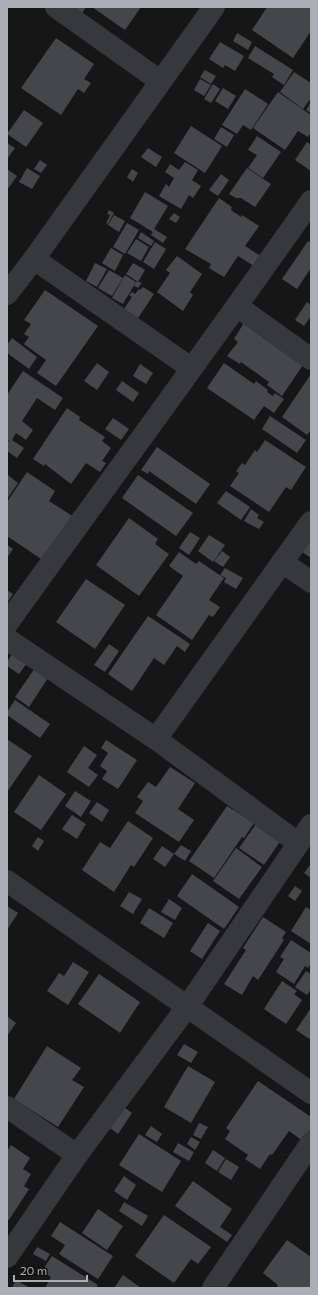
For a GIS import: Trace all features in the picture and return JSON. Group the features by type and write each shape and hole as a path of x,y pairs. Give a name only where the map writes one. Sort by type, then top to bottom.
{"street":[{"path":"56,7 160,81"},
{"path":"7,294 34,259 214,7"},
{"path":"7,624 311,201"},
{"path":"34,259 191,368"},
{"path":"237,306 311,359"},
{"path":"156,739 311,522"},
{"path":"282,562 311,582"},
{"path":"7,639 156,739 298,843"},
{"path":"7,1258 77,1155 187,1007 311,825"},
{"path":"7,881 311,1093"},
{"path":"7,1107 77,1155"},
{"path":"213,1288 311,1143"}],"building":[{"path":"73,7 86,7 82,13"},
{"path":"92,7 141,7 125,30"},
{"path":"267,7 311,7 311,31 293,58 252,30"},
{"path":"237,33 252,42 248,50 233,41"},
{"path":"56,38 94,64 84,79 91,83 84,93 78,89 61,115 21,88"},
{"path":"220,42 244,56 235,71 225,65 223,68 209,59"},
{"path":"255,46 293,70 284,85 272,77 274,74 248,58"},
{"path":"205,70 216,76 211,84 200,77"},
{"path":"294,72 311,83 311,98 303,109 280,92"},
{"path":"200,79 211,85 204,96 194,90"},
{"path":"213,84 220,89 211,103 204,99"},
{"path":"223,88 236,96 228,109 215,101"},
{"path":"245,89 268,104 251,130 243,125 237,134 222,125"},
{"path":"278,92 311,115 311,132 308,137 298,131 285,150 253,128"},
{"path":"311,102 311,113 306,110"},
{"path":"24,110 43,123 26,147 7,134"},
{"path":"191,126 222,146 205,173 174,153"},
{"path":"221,127 234,135 227,147 214,139"},
{"path":"257,136 281,152 263,178 248,168 257,155 248,150"},
{"path":"307,142 311,145 311,171 295,160"},
{"path":"7,143 15,148 7,159"},
{"path":"148,148 162,157 156,167 141,157"},
{"path":"40,160 47,165 41,173 34,169"},
{"path":"185,162 198,170 192,180 201,186 193,198 189,195 181,209 159,196 166,184 169,187 174,178 165,172 170,164 179,170"},
{"path":"27,168 40,176 32,189 19,182"},
{"path":"247,168 271,184 255,207 241,198 236,198 229,194"},
{"path":"7,169 17,176 7,190"},
{"path":"132,169 138,173 133,182 127,177"},
{"path":"221,174 229,180 218,196 209,190"},
{"path":"145,192 168,206 154,229 167,237 163,243 151,235 153,232 130,218"},
{"path":"219,198 232,207 231,210 241,217 242,215 259,226 245,246 261,256 254,266 238,256 224,277 209,268 211,264 185,249"},
{"path":"109,210 114,213 108,224 106,223 110,215 107,214"},
{"path":"174,213 180,217 176,223 169,219"},
{"path":"114,215 125,221 119,232 108,225"},
{"path":"127,223 139,230 125,254 113,247"},
{"path":"141,232 154,241 151,246 138,238"},
{"path":"136,239 149,247 141,261 127,253"},
{"path":"308,241 311,243 311,268 297,289 282,279"},
{"path":"155,242 166,249 154,269 143,262"},
{"path":"111,248 123,255 115,271 102,263"},
{"path":"177,256 202,274 190,292 193,295 183,311 157,292 170,273 166,270"},
{"path":"95,263 107,269 97,287 86,281"},
{"path":"133,263 145,270 138,282 126,274"},
{"path":"109,270 123,278 112,296 98,288"},
{"path":"125,275 136,282 123,304 112,298"},
{"path":"137,281 142,283 138,288 134,286"},
{"path":"143,287 154,294 138,318 124,309 132,297 129,295 132,292 135,294"},
{"path":"45,290 98,326 56,386 37,373 46,360 24,344 29,337 24,334 31,324 24,320"},
{"path":"307,302 311,305 311,316 304,326 295,320"},
{"path":"245,321 305,362 282,396 267,385 269,382 241,362 240,364 227,356 238,342 234,339"},
{"path":"12,338 37,357 29,369 7,353 7,345"},
{"path":"97,363 109,372 97,390 84,381"},
{"path":"224,363 254,384 256,381 273,396 275,393 284,399 274,413 264,406 254,420 207,388"},
{"path":"140,364 153,373 146,384 133,376"},
{"path":"23,371 63,398 55,410 37,398 22,421 33,430 26,440 16,433 12,440 24,448 17,458 7,451 7,443 9,441 7,439 7,395"},
{"path":"311,374 311,430 307,435 282,417"},
{"path":"122,381 139,393 133,402 116,390"},
{"path":"67,408 80,417 79,420 105,437 102,441 111,448 102,461 106,463 100,472 86,463 71,484 45,464 44,466 33,459"},
{"path":"270,416 306,440 297,453 262,429"},
{"path":"113,418 129,429 121,440 105,429"},
{"path":"265,440 306,467 291,490 286,487 269,512 230,486 239,473 236,471 242,463 245,465 255,450 257,452"},
{"path":"157,447 210,484 196,504 149,471 148,474 141,470"},
{"path":"27,472 55,491 49,501 74,517 44,561 7,536 7,502"},
{"path":"8,475 18,483 7,499 7,476"},
{"path":"138,475 193,513 176,536 122,498"},
{"path":"226,491 250,507 241,520 217,503"},
{"path":"251,509 259,515 257,518 264,522 259,529 244,521"},
{"path":"129,518 158,539 155,544 169,554 139,596 96,565"},
{"path":"190,532 200,538 189,555 179,548"},
{"path":"209,535 225,545 213,562 198,551"},
{"path":"311,539 311,558 302,552"},
{"path":"7,545 13,549 7,558"},
{"path":"222,551 230,557 223,567 214,561"},
{"path":"179,552 196,564 199,561 224,578 209,600 220,607 213,617 209,615 192,640 156,615 183,576 169,566"},
{"path":"225,568 243,578 236,589 224,582 226,578 220,575"},
{"path":"86,579 125,605 95,649 56,622"},
{"path":"7,590 13,594 7,603"},
{"path":"148,616 190,644 185,652 177,646 164,665 154,658 132,691 108,674"},
{"path":"109,644 119,651 105,672 94,665"},
{"path":"13,653 27,663 19,674 7,666 7,662"},
{"path":"35,668 48,678 29,707 15,697"},
{"path":"15,700 50,724 40,738 7,715 7,712"},
{"path":"7,739 32,756 7,792"},
{"path":"106,740 137,760 118,789 102,779 107,771 100,766 108,753 101,748"},
{"path":"84,746 97,755 88,768 98,775 89,787 67,772"},
{"path":"170,767 195,783 178,809 194,820 179,842 135,813 143,801 137,797 148,782 156,787"},
{"path":"39,775 66,794 41,830 14,812"},
{"path":"75,791 91,801 81,817 65,806"},
{"path":"97,802 109,810 102,822 89,813"},
{"path":"227,806 254,823 244,838 242,837 214,878 189,861"},
{"path":"72,815 86,824 77,839 62,829"},
{"path":"128,821 153,838 134,867 131,865 114,892 82,870 100,842 110,848"},
{"path":"256,824 281,840 264,865 239,848"},
{"path":"38,837 44,841 38,851 32,846"},
{"path":"181,845 191,851 185,861 174,854"},
{"path":"162,846 174,854 165,867 153,859"},
{"path":"236,848 262,867 239,899 213,881"},
{"path":"311,865 311,878 304,873"},
{"path":"192,874 239,907 224,929 177,896"},
{"path":"295,886 302,891 295,901 288,896"},
{"path":"129,892 142,899 133,914 120,906"},
{"path":"169,899 182,908 175,920 161,912"},
{"path":"7,906 18,913 7,930"},
{"path":"306,907 311,910 311,944 291,931"},
{"path":"149,908 173,923 164,938 140,923"},
{"path":"263,917 286,932 282,938 284,940 258,980 253,976 242,995 224,984 246,950 243,948"},
{"path":"208,923 220,931 202,959 190,951"},
{"path":"291,940 311,953 311,963 308,968 305,966 294,984 276,972 284,959 280,957"},
{"path":"73,962 89,972 68,1005 47,991 59,973 64,976"},
{"path":"306,971 311,974 311,989 307,995 295,987"},
{"path":"99,974 140,1002 120,1033 78,1004"},
{"path":"282,981 297,991 294,994 302,1000 286,1024 264,1009"},
{"path":"311,1008 311,1040 296,1030"},
{"path":"7,1016 16,1023 7,1036"},
{"path":"184,1044 198,1052 191,1063 177,1055"},
{"path":"47,1046 81,1068 72,1080 84,1087 58,1127 14,1099"},
{"path":"188,1066 215,1082 191,1123 164,1107"},
{"path":"258,1081 311,1117 311,1129 303,1141 289,1131 260,1169 245,1159 248,1155 225,1139 230,1131 226,1128"},
{"path":"124,1107 132,1113 118,1134 110,1128"},
{"path":"199,1123 208,1127 201,1139 193,1135"},
{"path":"151,1126 162,1134 157,1142 145,1135"},
{"path":"139,1134 181,1161 162,1192 119,1165"},
{"path":"191,1137 200,1142 195,1150 187,1144"},
{"path":"178,1143 194,1152 189,1161 173,1152"},
{"path":"11,1145 30,1158 23,1169 31,1174 24,1186 29,1189 9,1220 7,1219 7,1151"},
{"path":"213,1150 225,1158 217,1171 205,1163"},
{"path":"226,1159 239,1167 231,1180 218,1172"},
{"path":"124,1176 136,1185 127,1200 114,1191"},
{"path":"193,1181 232,1209 220,1227 232,1235 227,1242 175,1206"},
{"path":"124,1202 148,1216 142,1226 119,1211"},
{"path":"98,1209 123,1226 107,1250 82,1233"},
{"path":"164,1215 211,1247 198,1264 191,1259 174,1283 135,1256"},
{"path":"60,1222 113,1256 98,1279 59,1254 65,1245 51,1236"},
{"path":"287,1240 311,1257 311,1288 276,1288 278,1285 263,1273"},
{"path":"37,1247 50,1254 46,1261 33,1254"},
{"path":"52,1256 98,1285 96,1288 45,1288 51,1277 42,1271"},
{"path":"123,1275 141,1288 114,1288"},
{"path":"16,1280 30,1288 12,1288"}]}
